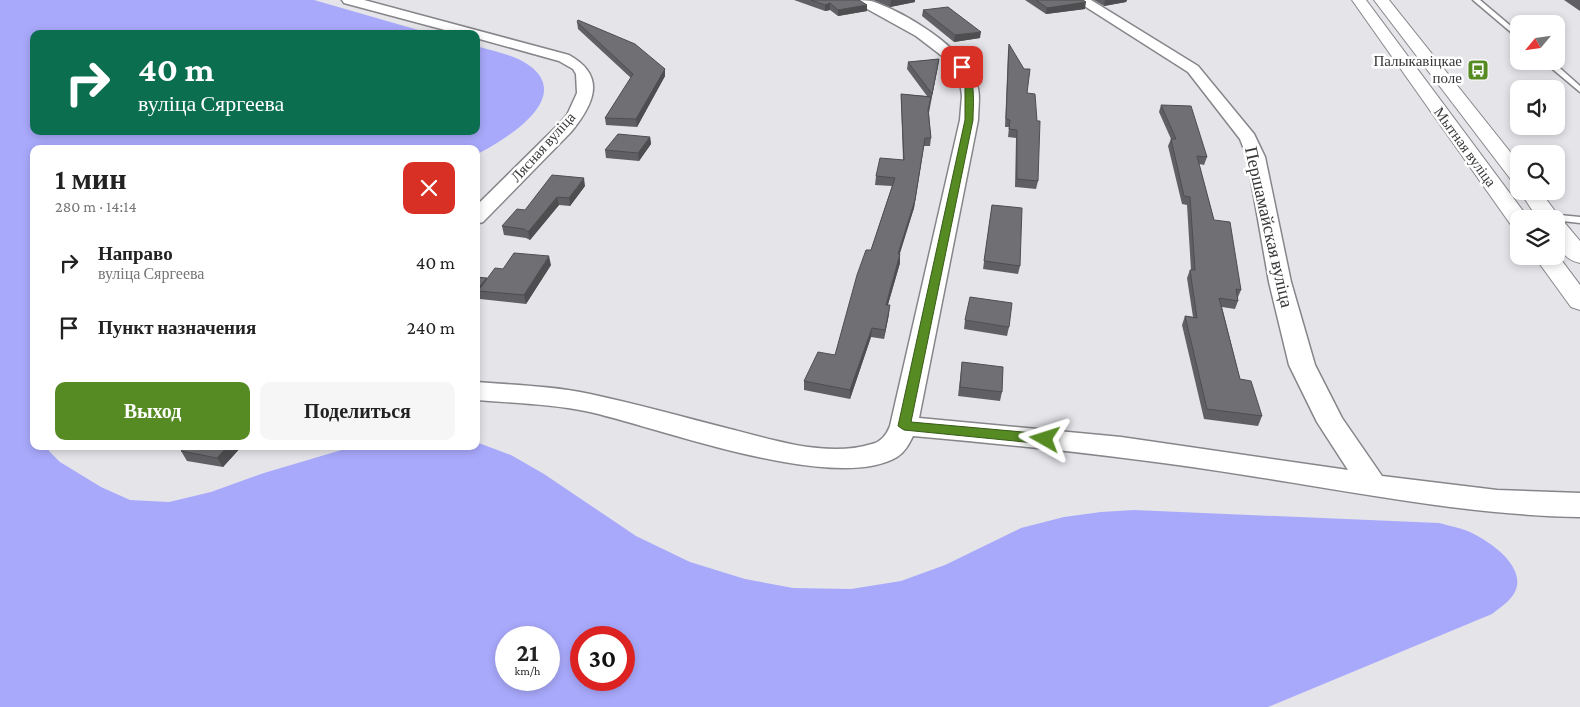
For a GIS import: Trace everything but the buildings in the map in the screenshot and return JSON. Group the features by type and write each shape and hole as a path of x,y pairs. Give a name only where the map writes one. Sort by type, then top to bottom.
{"main road":[{"name":"Мытная вуліца","path":"1359,0 1512,210"},
{"name":"Мытная вуліца","path":"1381,0 1510,165"},
{"path":"1565,237 1580,256"},
{"path":"1553,265 1580,302"}],"street":[{"name":"Лясная вуліца","path":"349,0 463,30"},
{"path":"480,391 587,403 765,447 822,457 864,457 878,454 890,448 899,438 904,426 969,120 970,96 964,72 948,52 918,32 858,0"},
{"name":"Першамайская вуліца","path":"1082,0 1193,69 1248,138 1256,157 1280,282 1302,365 1331,422 1373,485"},
{"name":"Лясная вуліца","path":"480,35 564,58 578,66 584,74 585,93 575,116 480,214"},
{"path":"904,426 1080,443 1247,465 1373,485 1514,502 1580,505"}],"lane":[{"path":"1476,0 1510,29"},
{"path":"1557,70 1580,90"},
{"path":"1565,221 1580,220"}],"shaded area":[{"path":"0,0 314,0 418,30 30,30 30,135 480,135 480,47 524,62 541,79 544,92 539,105 530,118 502,140 480,153 480,145 30,145 30,450 49,450 60,462 101,487 130,500 169,502 211,492 264,473 342,450 480,450 480,443 511,455 544,474 636,536 690,562 745,579 793,588 851,589 901,581 945,565 1021,528 1064,517 1101,512 1134,510 1439,523 1460,528 1479,537 1503,554 1514,569 1517,577 1516,590 1507,602 1492,614 1268,707 0,707"}],"place":[{"name":"Палыкавіцкае поле","path":"1478,70"}],"route":[{"path":"962,67 969,84 969,120 904,426 1045,439"}]}
